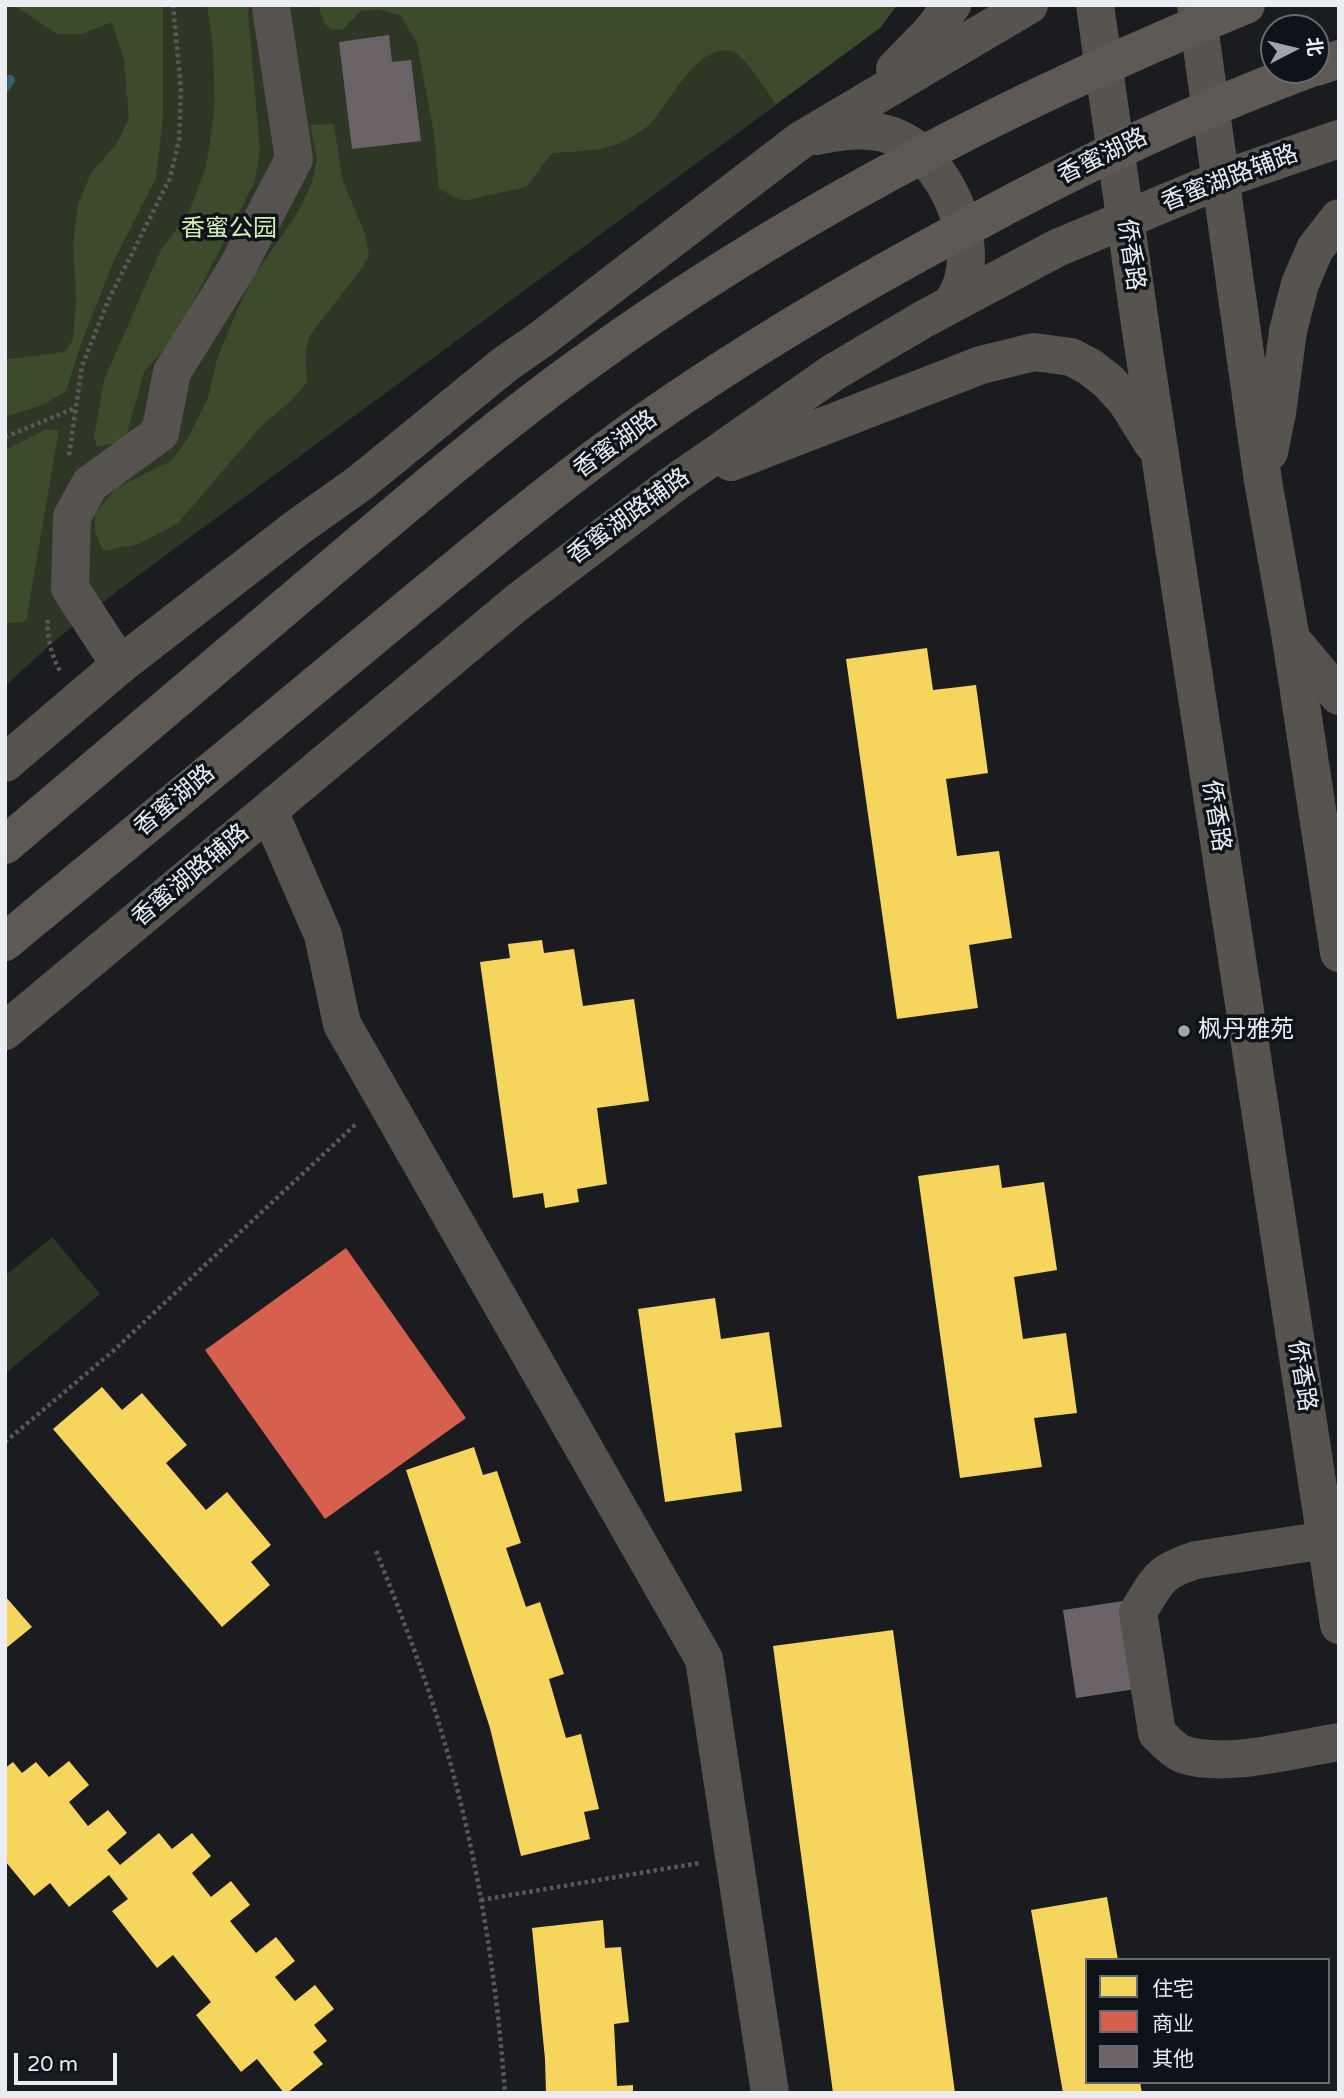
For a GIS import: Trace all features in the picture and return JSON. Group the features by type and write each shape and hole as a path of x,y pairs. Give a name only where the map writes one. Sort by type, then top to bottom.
{"highway":[{"path":"5,845 407,504 580,366 646,320 775,237 889,172 1121,56 1245,5"},
{"name":"香蜜湖路","path":"5,942 524,513 640,426 713,376 866,282 1017,199 1199,111 1269,84"}],"main road":[{"path":"5,763 120,665 298,527 360,483 504,365 865,96 911,54 952,5"},
{"path":"817,131 1028,5"},
{"name":"侨香路","path":"1095,5 1164,480 1339,1625"},
{"path":"1196,5 1263,481 1291,639 1339,953"},
{"path":"817,131 876,132 903,141 926,158 952,199 965,241 965,271 960,292 950,305"},
{"name":"香蜜湖路辅路","path":"5,1031 519,601 672,485 834,373 950,305 1058,248 1220,180 1339,139"},
{"path":"1263,481 1277,413 1288,331 1300,284 1315,248 1339,218"},
{"path":"672,485 963,371 995,360 1034,352 1071,357 1110,382 1146,431 1156,450 1164,480"}],"street":[{"path":"120,665 70,588 72,517 90,484 160,433 172,372 237,268 294,159 271,8"},
{"path":"1291,639 1339,696"},
{"path":"269,811 323,935 342,1024 704,1659 770,2093"},
{"path":"1326,1540 1196,1560 1177,1566 1160,1577 1138,1612 1157,1734 1179,1753 1210,1760 1230,1760 1339,1742"}],"path":[{"path":"5,438 76,408 82,366 108,301 170,178 179,140 181,90 173,5"},
{"path":"5,1442 112,1352 384,1097"},
{"path":"376,1551 427,1688 466,1828 494,1978 505,2093"},
{"path":"481,1899 734,1857"}],"green space":[{"name":"香蜜公园","path":"5,5 897,5 880,28 116,592 51,644 5,686"},
{"path":"14,5 163,5 163,116 156,178 114,260 66,391 45,404 5,417 5,358 64,352 73,340 76,298 73,244 78,205 91,173 117,143 129,118 124,60 112,22 82,34 57,34"},
{"path":"207,5 250,5 248,12 260,151 255,181 176,335 144,372 125,441 97,447 94,437 104,380 161,250 189,212 206,167 215,106 213,49"},
{"path":"318,5 897,5 880,28 776,104 743,59 732,51 720,51 697,63 653,121 624,141 594,150 552,153 526,187 463,201 439,189 434,134 417,43 401,16 379,9 361,11 343,29 332,30 324,23"},
{"path":"334,124 342,179 365,234 369,255 310,335 305,352 307,382 292,400 262,425 178,523 139,544 103,551 95,532 95,514 116,488 171,461 188,438 208,398 217,359 253,277 297,214 312,183 317,159 310,125"},
{"path":"45,430 59,430 26,621 5,624 5,450"},
{"path":"52,1237 100,1294 5,1374 5,1276"}],"building: 住宅":[{"path":"927,648 933,690 976,685 988,773 946,779 957,856 999,851 1012,938 969,945 978,1008 897,1019 846,659"},
{"path":"542,940 544,953 574,949 583,1006 634,999 649,1101 597,1108 607,1184 577,1189 579,1202 545,1208 543,1193 513,1198 480,962 510,958 508,944"},
{"path":"999,1165 1002,1188 1044,1182 1057,1270 1014,1277 1023,1339 1066,1333 1077,1413 1034,1418 1042,1467 960,1478 918,1176"},
{"path":"715,1298 721,1339 769,1332 782,1427 735,1433 742,1491 665,1502 638,1309"},
{"path":"102,1387 122,1410 142,1393 187,1445 166,1463 206,1510 227,1492 271,1545 251,1562 270,1585 222,1627 53,1429"},
{"path":"474,1447 483,1475 497,1471 521,1543 506,1548 526,1607 540,1602 564,1674 549,1679 566,1738 581,1734 599,1809 584,1812 590,1839 521,1856 490,1728 406,1470"},
{"path":"5,1596 32,1627 5,1649"},
{"path":"893,1630 955,2093 833,2093 773,1646"},
{"path":"69,1761 89,1785 69,1802 88,1826 108,1810 127,1833 107,1850 120,1865 159,1833 172,1849 192,1833 211,1856 192,1873 211,1897 231,1881 250,1905 230,1921 256,1953 276,1937 295,1961 275,1977 295,2001 315,1985 334,2009 314,2025 327,2041 313,2052 323,2064 287,2093 284,2093 257,2059 241,2072 196,2015 211,2002 173,1955 157,1968 112,1911 128,1899 109,1875 69,1907 50,1883 34,1896 5,1861 5,1768 13,1762 22,1773 36,1762 49,1777"},
{"path":"1107,1897 1118,1958 1085,1958 1085,2084 1140,2084 1142,2093 1063,2093 1031,1910"},
{"path":"603,1920 605,1948 621,1947 629,2022 614,2024 617,2086 633,2085 633,2093 546,2093 532,1928"}],"building: 商业":[{"path":"346,1248 466,1418 325,1519 205,1350"}],"building: 其他":[{"path":"389,35 392,62 411,60 421,141 352,149 339,42"},
{"path":"1150,1597 1163,1685 1076,1698 1063,1610"}],"waterway":[{"path":"5,87 10,80"}],"place":[{"name":"枫丹雅苑","path":"1184,1031"}]}
